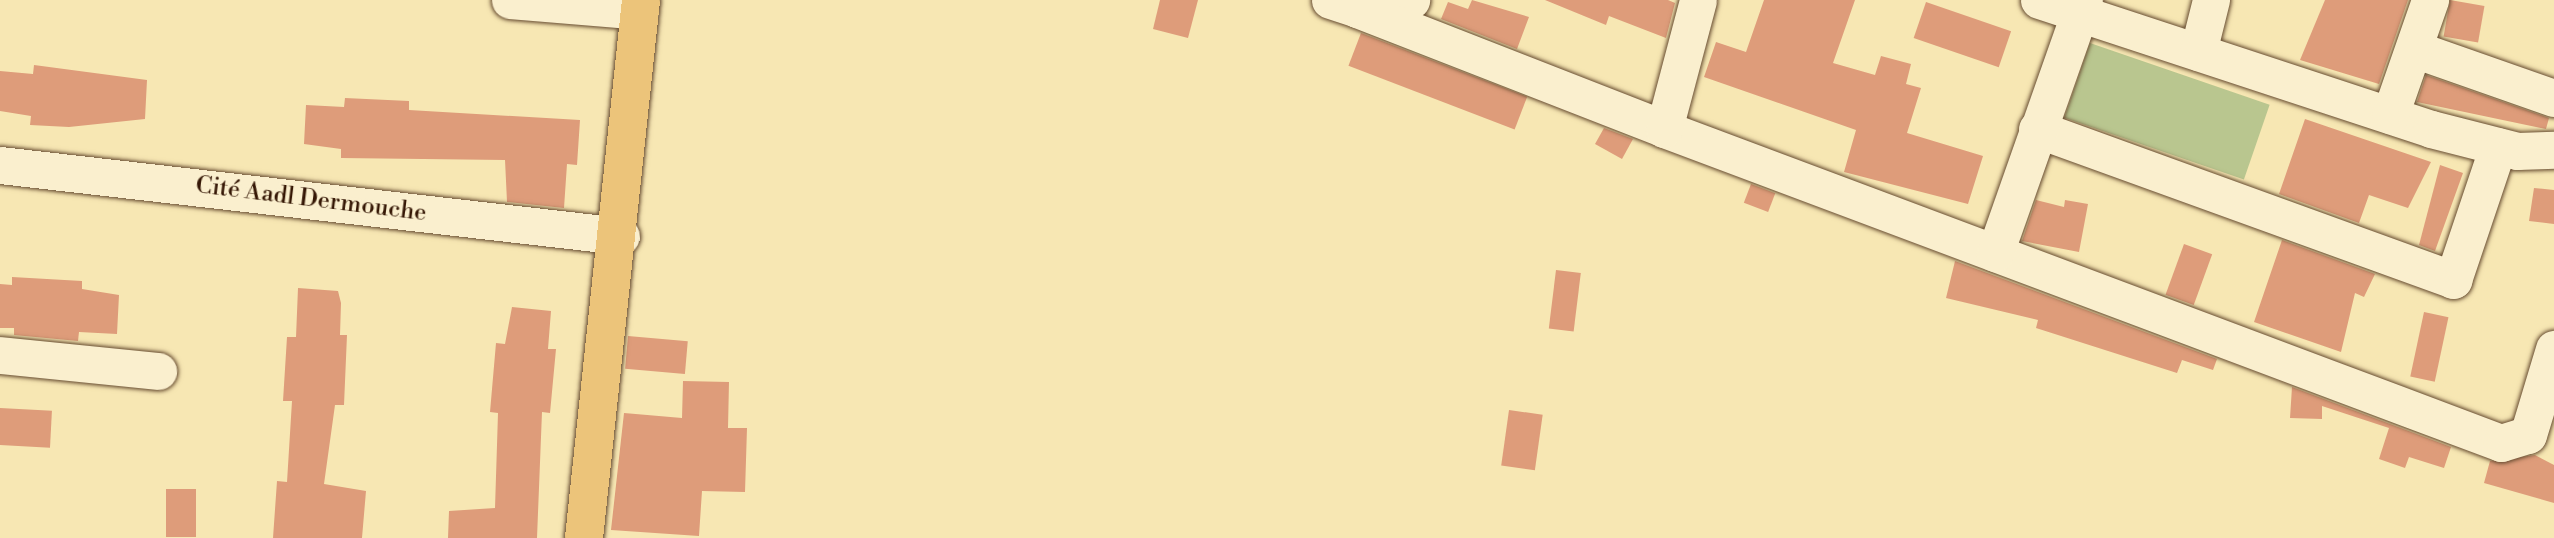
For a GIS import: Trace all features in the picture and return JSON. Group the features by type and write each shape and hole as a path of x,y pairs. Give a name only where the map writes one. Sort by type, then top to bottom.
{"main road":[{"path":"584,538 621,236 641,5"}],"street":[{"path":"510,0 641,5"},
{"path":"1349,3 1411,0"},
{"path":"1664,129 1698,0"},
{"path":"2039,0 2082,7 2198,52 2390,115 2498,146 2554,150"},
{"path":"2198,52 2211,0"},
{"path":"2390,115 2430,0"},
{"path":"1349,3 1664,129 2501,443 2528,435 2546,405 2554,349"},
{"path":"1995,253 2082,7"},
{"path":"2414,49 2554,97"},
{"path":"2037,129 2453,280 2498,146"},
{"name":"Cité Aadl Dermouche","path":"0,165 621,236"},
{"path":"0,355 158,371"}],"green space":[{"path":"2090,43 2270,105 2244,180 2064,118"}],"building":[{"path":"1160,0 1198,0 1188,38 1153,29"},
{"path":"1472,0 1529,17 1517,49 1441,19 1448,2 1468,9"},
{"path":"1545,0 1668,0 1675,3 1666,38 1609,16 1606,25"},
{"path":"1764,0 1855,0 1833,63 1875,75 1881,56 1911,64 1906,84 1921,88 1907,133 1983,156 1968,204 1844,172 1856,130 1704,77 1716,42 1746,52"},
{"path":"2325,0 2408,0 2379,84 2300,60"},
{"path":"2450,0 2484,6 2478,43 2444,36"},
{"path":"1926,2 2011,31 1999,67 1914,38"},
{"path":"1361,33 1527,97 1515,129 1348,66"},
{"path":"34,65 147,80 145,119 69,127 30,125 31,116 0,111 0,71 33,74"},
{"path":"2426,75 2549,118 2546,129 2417,102"},
{"path":"345,98 409,101 409,110 580,120 577,165 567,164 564,208 507,202 505,160 341,158 341,149 304,144 306,105 344,107"},
{"path":"2305,119 2431,162 2408,208 2369,195 2359,223 2279,194"},
{"path":"1604,128 1633,139 1622,159 1595,144"},
{"path":"2440,165 2463,173 2435,251 2419,245"},
{"path":"1751,184 1775,193 1768,212 1744,203"},
{"path":"2534,188 2554,190 2554,224 2529,221"},
{"path":"2036,200 2064,207 2065,200 2088,204 2079,252 2022,241"},
{"path":"2282,240 2375,274 2364,297 2355,293 2341,352 2254,322"},
{"path":"2184,244 2212,254 2194,305 2166,295"},
{"path":"1955,261 2217,359 2213,370 2182,360 2177,373 2036,328 2038,320 1946,298"},
{"path":"1556,270 1581,273 1574,332 1549,329"},
{"path":"12,277 82,281 82,289 119,295 117,334 79,332 78,341 14,335 14,328 0,328 0,284 12,285"},
{"path":"298,288 338,291 341,303 340,335 347,335 344,405 335,405 324,484 366,491 362,538 273,538 277,481 287,482 292,401 283,401 287,337 296,337"},
{"path":"512,307 551,311 548,349 556,349 550,413 542,412 537,538 448,538 449,511 495,508 498,413 490,412 496,343 505,344"},
{"path":"2424,312 2448,317 2435,382 2410,377"},
{"path":"628,336 688,341 685,374 625,369"},
{"path":"683,381 729,382 728,428 747,428 745,492 702,491 699,536 611,530 624,413 682,418"},
{"path":"2292,387 2451,447 2444,468 2409,457 2405,468 2379,459 2389,428 2322,406 2322,419 2290,418"},
{"path":"0,408 52,411 50,448 0,445"},
{"path":"1509,410 1543,415 1535,470 1501,465"},
{"path":"2535,455 2554,465 2554,503 2484,483 2490,461"},
{"path":"166,489 196,489 196,537 166,537"}]}
